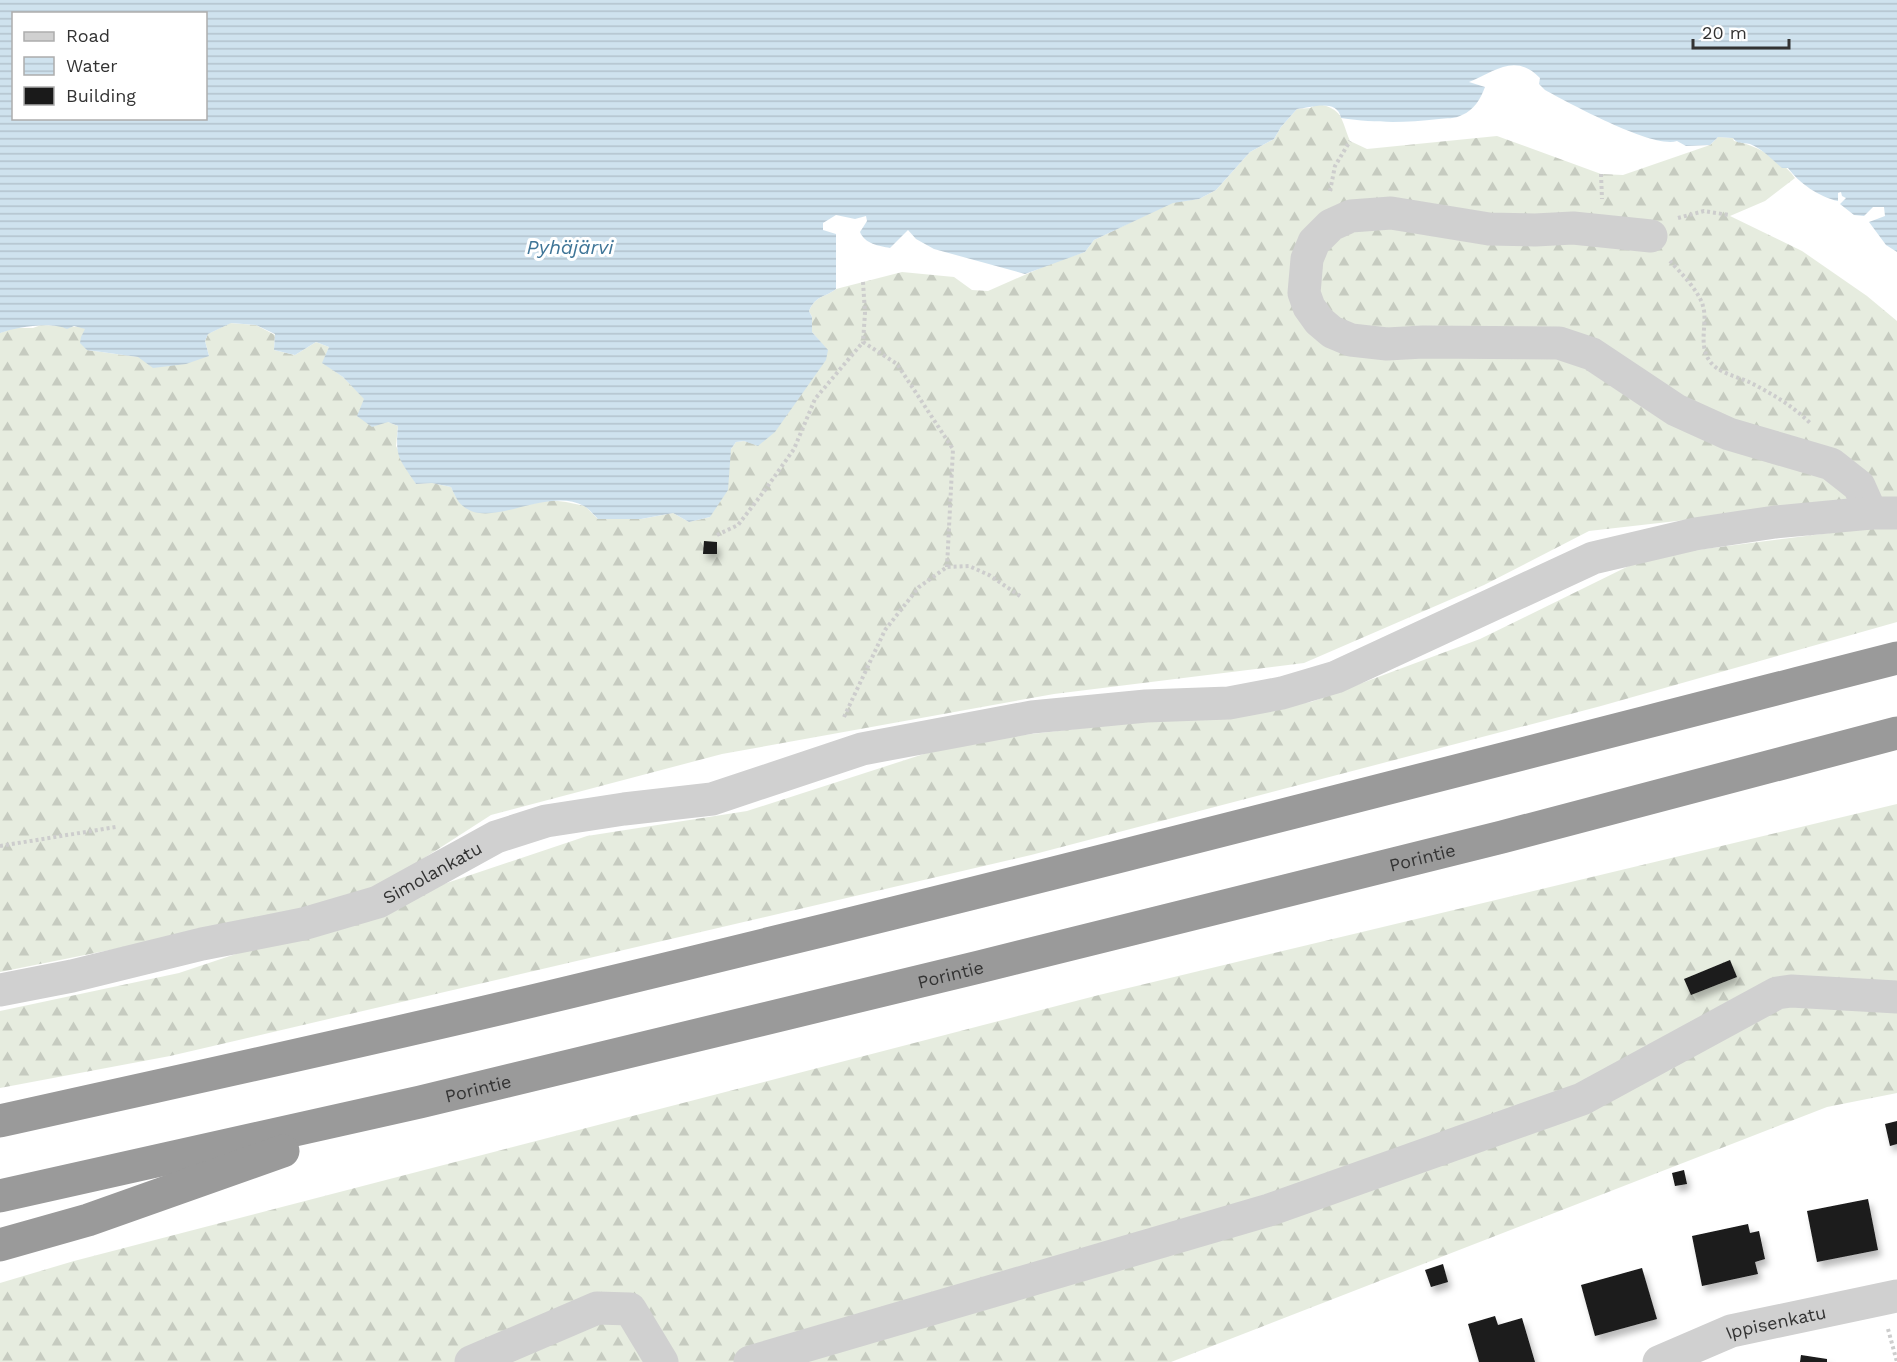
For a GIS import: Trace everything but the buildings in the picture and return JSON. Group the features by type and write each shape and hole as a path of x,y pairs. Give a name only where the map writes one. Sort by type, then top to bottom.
{"highway":[{"path":"0,1121 608,983 1454,773 1897,658"},
{"name":"Porintie","path":"0,1196 420,1102 979,967 1455,849 1897,734"},
{"path":"0,1245 88,1220 420,1102"}],"street":[{"path":"1651,236 1573,228 1535,231 1489,229 1391,213 1351,216 1332,225 1314,242 1307,259 1304,293 1309,307 1319,321 1332,332 1351,339 1387,344 1559,343 1592,354 1676,410 1729,434 1831,464 1859,486 1884,513"},
{"name":"Simolankatu","path":"0,990 72,976 202,944 303,924 378,902 496,837 546,821 712,799 862,749 1032,717 1146,706 1229,703 1282,693 1336,676 1593,558 1695,534 1775,522 1884,513"},
{"path":"750,1362 1269,1210 1582,1099 1776,993 1791,991 1897,997"},
{"name":"Ippisenkatu","path":"1659,1362 1731,1331 1897,1296"},
{"path":"471,1362 597,1308 630,1309 662,1362"}],"path":[{"path":"1729,215 1704,211 1684,216 1674,219 1651,236 1700,298 1703,307 1704,348 1709,361 1718,369 1749,382 1784,401 1815,428"},
{"path":"717,535 738,525 765,490 794,449 815,399 864,342 863,282"},
{"path":"864,342 897,364 953,449 946,567"},
{"path":"844,717 885,630 919,587 946,567 969,566 989,575 1020,596"},
{"path":"0,846 116,826"}],"green space":[{"path":"1317,104 1332,108 1340,116 1350,141 1367,149 1497,136 1601,174 1623,175 1710,145 1718,137 1733,138 1734,141 1751,146 1776,160 1795,178 1765,201 1730,216 1802,251 1867,296 1897,321 1897,502 1800,507 1589,531 1484,585 1304,663 1054,694 722,754 491,815 359,900 0,972 0,333 14,328 33,328 41,325 81,327 86,329 82,338 87,350 138,357 209,356 205,341 208,334 230,323 256,325 275,335 274,350 295,355 316,342 329,347 323,363 343,377 388,422 398,426 396,446 416,484 432,483 451,487 456,497 531,504 550,500 566,502 585,506 598,519 641,519 673,513 689,522 710,517 731,449 736,442 744,441 758,445 770,435 789,412 823,345 812,332 812,317 809,311 818,299 836,289 902,272 954,277 972,290 988,291 1054,262 1085,252 1094,240 1173,202 1199,199 1216,190 1250,152 1274,139 1297,109 1310,108"},
{"path":"1877,527 1897,528 1897,622 1601,706 1031,855 170,1056 0,1088 0,1011 179,973 587,836 747,811 961,742 1311,702 1480,639 1649,556"},
{"path":"1897,804 1897,1093 1827,1107 1171,1362 0,1362 0,1283 74,1261 1099,995"}],"water":[{"name":"Pyhäjärvi","path":"0,0 1897,0 1897,252 1886,245 1869,222 1885,216 1884,207 1873,207 1864,216 1854,215 1840,204 1846,198 1841,192 1838,193 1838,201 1817,193 1788,168 1782,168 1758,148 1738,142 1733,138 1718,137 1710,145 1686,146 1677,141 1665,142 1631,132 1545,90 1539,84 1540,78 1522,66 1504,66 1469,82 1485,87 1483,92 1470,110 1453,118 1378,122 1341,118 1339,112 1329,106 1297,109 1274,139 1250,152 1216,190 1199,199 1173,203 1094,240 1085,252 1025,274 934,249 916,239 908,230 890,248 873,244 860,232 867,221 866,216 855,219 836,215 823,223 823,230 836,234 836,289 818,299 809,311 812,317 812,332 828,350 826,360 775,432 758,446 744,441 736,442 731,449 728,490 710,517 689,522 673,513 641,519 598,519 584,506 569,501 553,501 488,513 474,512 461,504 451,487 432,483 416,484 398,452 398,426 388,422 372,427 357,416 364,399 343,377 322,363 329,347 316,342 295,355 274,350 275,334 256,325 231,323 208,334 205,341 209,356 186,364 153,368 138,357 87,350 80,343 85,329 74,326 67,329 52,325 0,333"}]}
